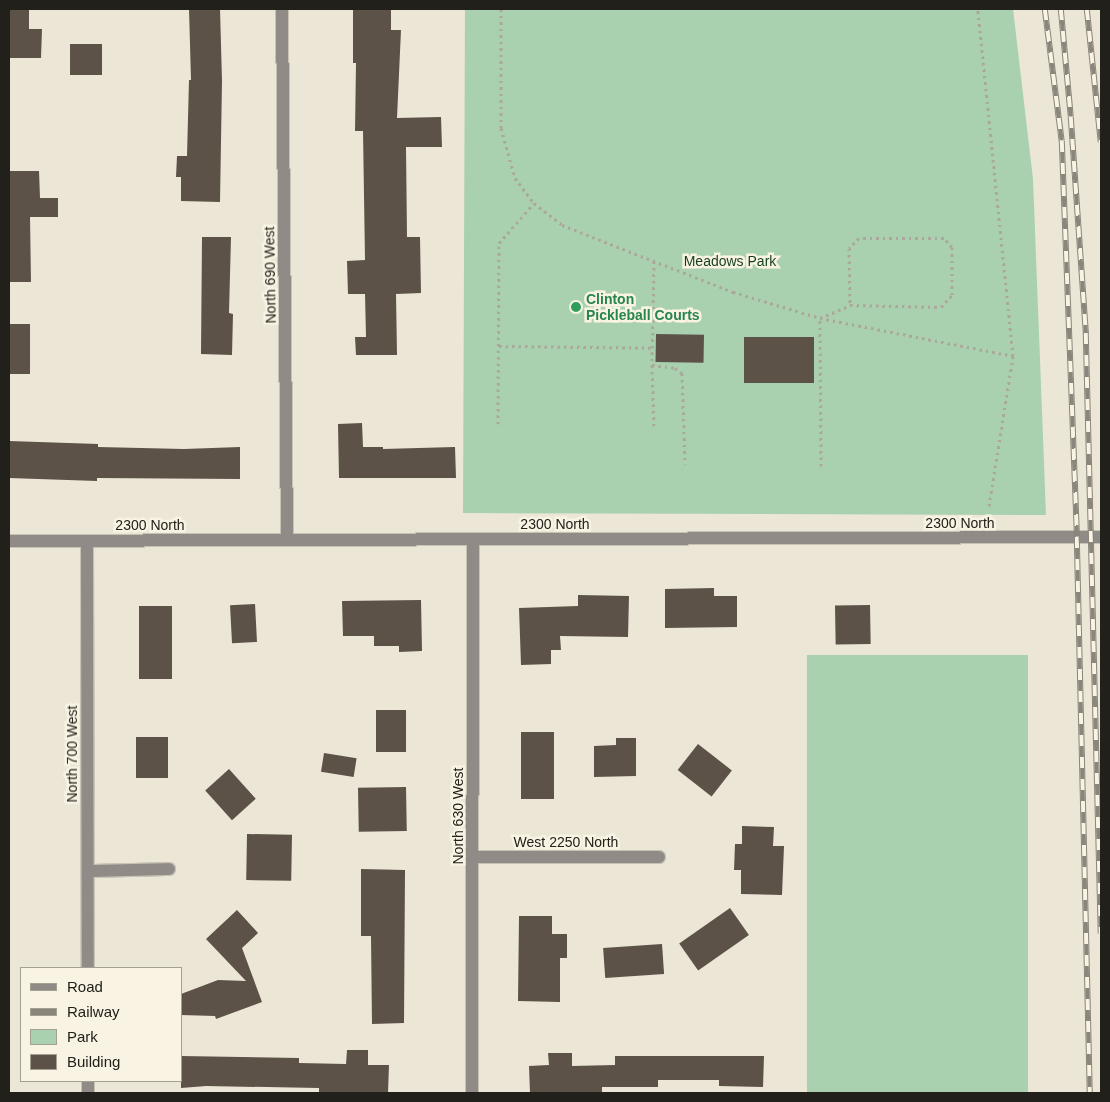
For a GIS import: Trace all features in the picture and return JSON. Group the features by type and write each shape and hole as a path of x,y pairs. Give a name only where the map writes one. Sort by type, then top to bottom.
{"street":[{"name":"North 690 West","path":"282,9 287,540"},
{"name":"2300 North","path":"9,541 1101,537"},
{"name":"North 630 West","path":"472,1093 473,539"},
{"name":"North 700 West","path":"87,541 88,967"},
{"name":"West 2250 North","path":"473,857 660,857"},
{"path":"88,870 169,869"}],"path":[{"path":"501,9 501,128 515,178 534,203 562,225 734,292 820,318 1013,356"},
{"path":"978,9 1013,356 989,506"},
{"path":"498,424 499,243 534,203"},
{"path":"820,318 850,305 940,307 952,295 952,247 944,238 859,238 849,248 850,305"},
{"path":"654,261 652,348 654,426"},
{"path":"820,318 822,466"},
{"path":"499,346 652,348"},
{"path":"652,365 675,368 682,373 684,464"}],"green space":[{"name":"Meadows Park","path":"465,9 1013,9 1033,179 1046,515 463,513"},
{"path":"807,655 1028,655 1028,1093 807,1093"}],"building":[{"path":"9,9 29,9 29,29 42,29 41,58 9,58"},
{"path":"189,9 220,9 222,81 220,202 181,201 181,177 176,177 177,156 187,156 189,80 191,80"},
{"path":"353,9 391,9 391,30 401,30 397,118 441,117 442,147 406,147 407,237 420,237 421,293 396,294 397,355 356,355 355,337 366,337 365,294 348,294 347,261 365,260 363,131 355,131 356,63 353,63"},
{"path":"70,44 102,44 102,75 70,75"},
{"path":"9,171 39,171 40,198 58,198 58,217 30,217 31,282 9,282"},
{"path":"202,237 231,237 229,313 233,314 232,355 201,354"},
{"path":"9,324 30,324 30,374 9,374"},
{"path":"656,334 704,335 704,363 656,362"},
{"path":"744,337 814,337 814,383 744,383"},
{"path":"362,423 363,447 383,447 383,449 455,447 456,478 339,478 338,424"},
{"path":"9,441 98,444 98,447 184,449 240,447 240,479 97,478 97,481 9,478"},
{"path":"714,588 714,596 737,596 737,627 665,628 665,589"},
{"path":"578,595 629,596 628,637 560,636 561,650 551,650 551,664 521,665 519,608 578,606"},
{"path":"421,600 422,651 399,652 399,646 374,646 374,636 343,636 342,601"},
{"path":"255,604 257,642 232,643 230,605"},
{"path":"870,605 871,644 836,645 835,606"},
{"path":"139,606 172,606 172,679 139,679"},
{"path":"376,710 406,710 406,752 376,752"},
{"path":"521,732 554,732 554,799 521,799"},
{"path":"136,737 168,737 168,778 136,778"},
{"path":"616,738 636,738 636,776 594,777 594,746 616,745"},
{"path":"698,744 732,770 712,796 678,770"},
{"path":"324,753 357,758 354,777 321,772"},
{"path":"229,769 256,799 232,820 205,790"},
{"path":"406,787 407,831 359,832 358,788"},
{"path":"742,826 774,827 773,846 784,846 782,895 741,894 741,870 734,870 735,844 742,844"},
{"path":"247,834 292,835 291,881 246,880"},
{"path":"361,869 405,870 404,1023 372,1024 371,936 361,936"},
{"path":"730,908 749,935 698,971 679,944"},
{"path":"237,910 258,933 242,948 262,1002 216,1019 215,1016 182,1015 182,994 218,980 246,981 206,939"},
{"path":"519,916 552,916 552,934 567,934 567,958 560,958 560,1002 518,1001"},
{"path":"662,944 664,974 605,978 603,948"},
{"path":"347,1050 368,1050 368,1065 389,1065 388,1093 319,1093 319,1088 206,1086 181,1088 182,1056 299,1058 299,1063 346,1064"},
{"path":"548,1053 572,1053 572,1066 615,1065 615,1056 764,1056 763,1087 719,1086 719,1080 658,1080 658,1087 602,1087 602,1093 530,1093 529,1066 549,1065"}],"railway":[{"path":"1045,9 1062,141 1077,537 1090,1093"},
{"path":"1061,9 1071,117 1086,333 1101,934"},
{"path":"1087,9 1101,142"}],"place":[{"name":"Clinton Pickleball Courts","path":"576,307"}]}
